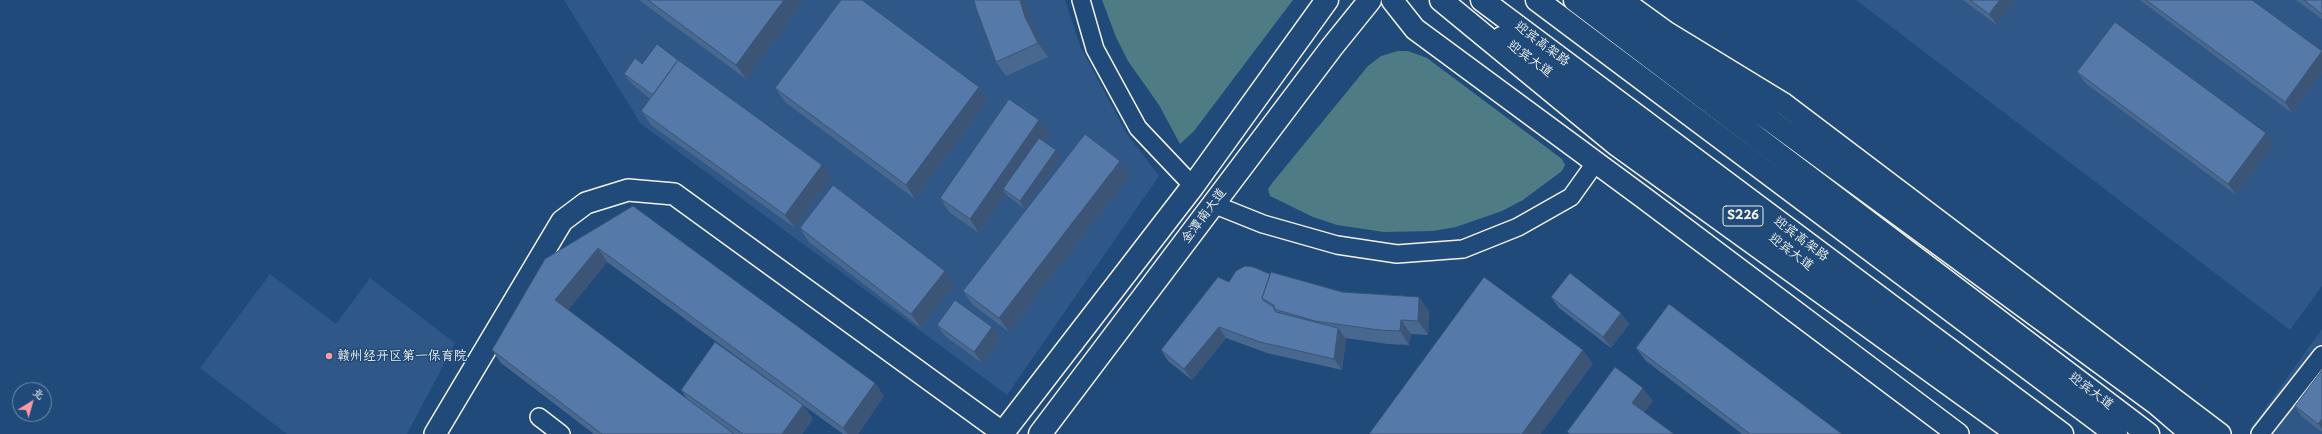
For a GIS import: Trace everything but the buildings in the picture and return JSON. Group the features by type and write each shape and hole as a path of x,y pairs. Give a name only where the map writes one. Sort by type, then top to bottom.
{"main road":[{"name":"金潭南大道","path":"1003,434 1193,186 1327,0"},
{"name":"金潭南大道","path":"1040,434 1370,0"},
{"path":"1441,0 1616,144 2018,434"},
{"name":"迎宾大道","path":"1449,0 1621,125 2034,434"},
{"name":"迎宾高架路","path":"1482,0 2062,434"},
{"path":"1537,0 2116,434"},
{"name":"迎宾大道","path":"1575,0 2148,434"},
{"path":"1593,0 1770,120 2157,404 2192,434"}],"street":[{"path":"1081,0 1095,49 1138,128 1193,186"},
{"path":"1392,0 1415,28 1958,434"},
{"path":"1622,0 1666,32 1784,104 2220,434"},
{"path":"1214,204 1263,224 1337,245 1397,254 1463,249 1518,227 1570,197 1596,162"},
{"path":"435,434 562,221 586,203 628,190 674,194 1003,434"},
{"path":"2260,434 2322,355"},
{"path":"539,417 561,434"}],"shaded area":[{"path":"564,0 1065,0 1080,46 1127,134 1159,176 1007,395 641,124"},
{"path":"1856,0 2322,0 2322,286 2290,330"},
{"name":"赣州经开区第一保育院","path":"270,274 336,324 370,278 455,343 407,434 287,434 200,368"},
{"path":"2322,329 2322,434 2257,434 2250,429"}],"green space":[{"path":"1102,0 1293,0 1194,131 1180,144 1159,105 1128,61 1116,37"},
{"path":"1398,51 1408,51 1427,58 1562,159 1565,165 1562,171 1523,200 1502,211 1456,227 1433,231 1384,232 1337,225 1313,217 1270,196 1268,189 1273,182 1368,66 1381,56"}],"place":[{"name":"赣州经开区第一保育院","path":"329,356"}]}
